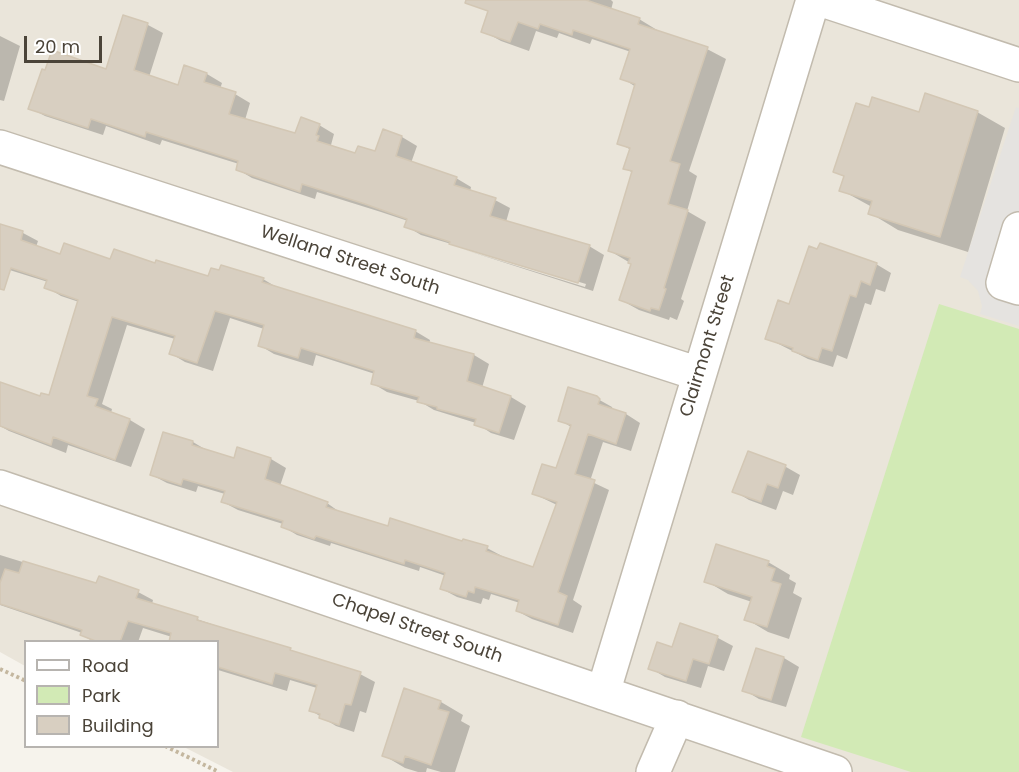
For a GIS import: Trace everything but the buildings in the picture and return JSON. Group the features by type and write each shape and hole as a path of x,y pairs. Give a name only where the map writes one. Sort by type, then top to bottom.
{"street":[{"name":"Clairmont Street","path":"603,693 813,0"},
{"path":"822,0 1019,65"},
{"name":"Welland Street South","path":"0,147 699,374"},
{"path":"1019,229 1003,283 1019,288"},
{"name":"Chapel Street South","path":"0,487 835,772"},
{"path":"653,772 676,717"}],"path":[{"path":"0,669 24,680"},
{"path":"167,748 219,772"}],"shaded area":[{"path":"0,0 1019,0 1019,772 233,772 186,748 219,748 219,640 24,640 24,665 0,652"},
{"path":"1016,107 1019,108 1019,326 980,314 982,306 978,291 968,280 960,277"}],"green space":[{"path":"939,304 1019,329 1019,772 911,772 801,737"}]}
